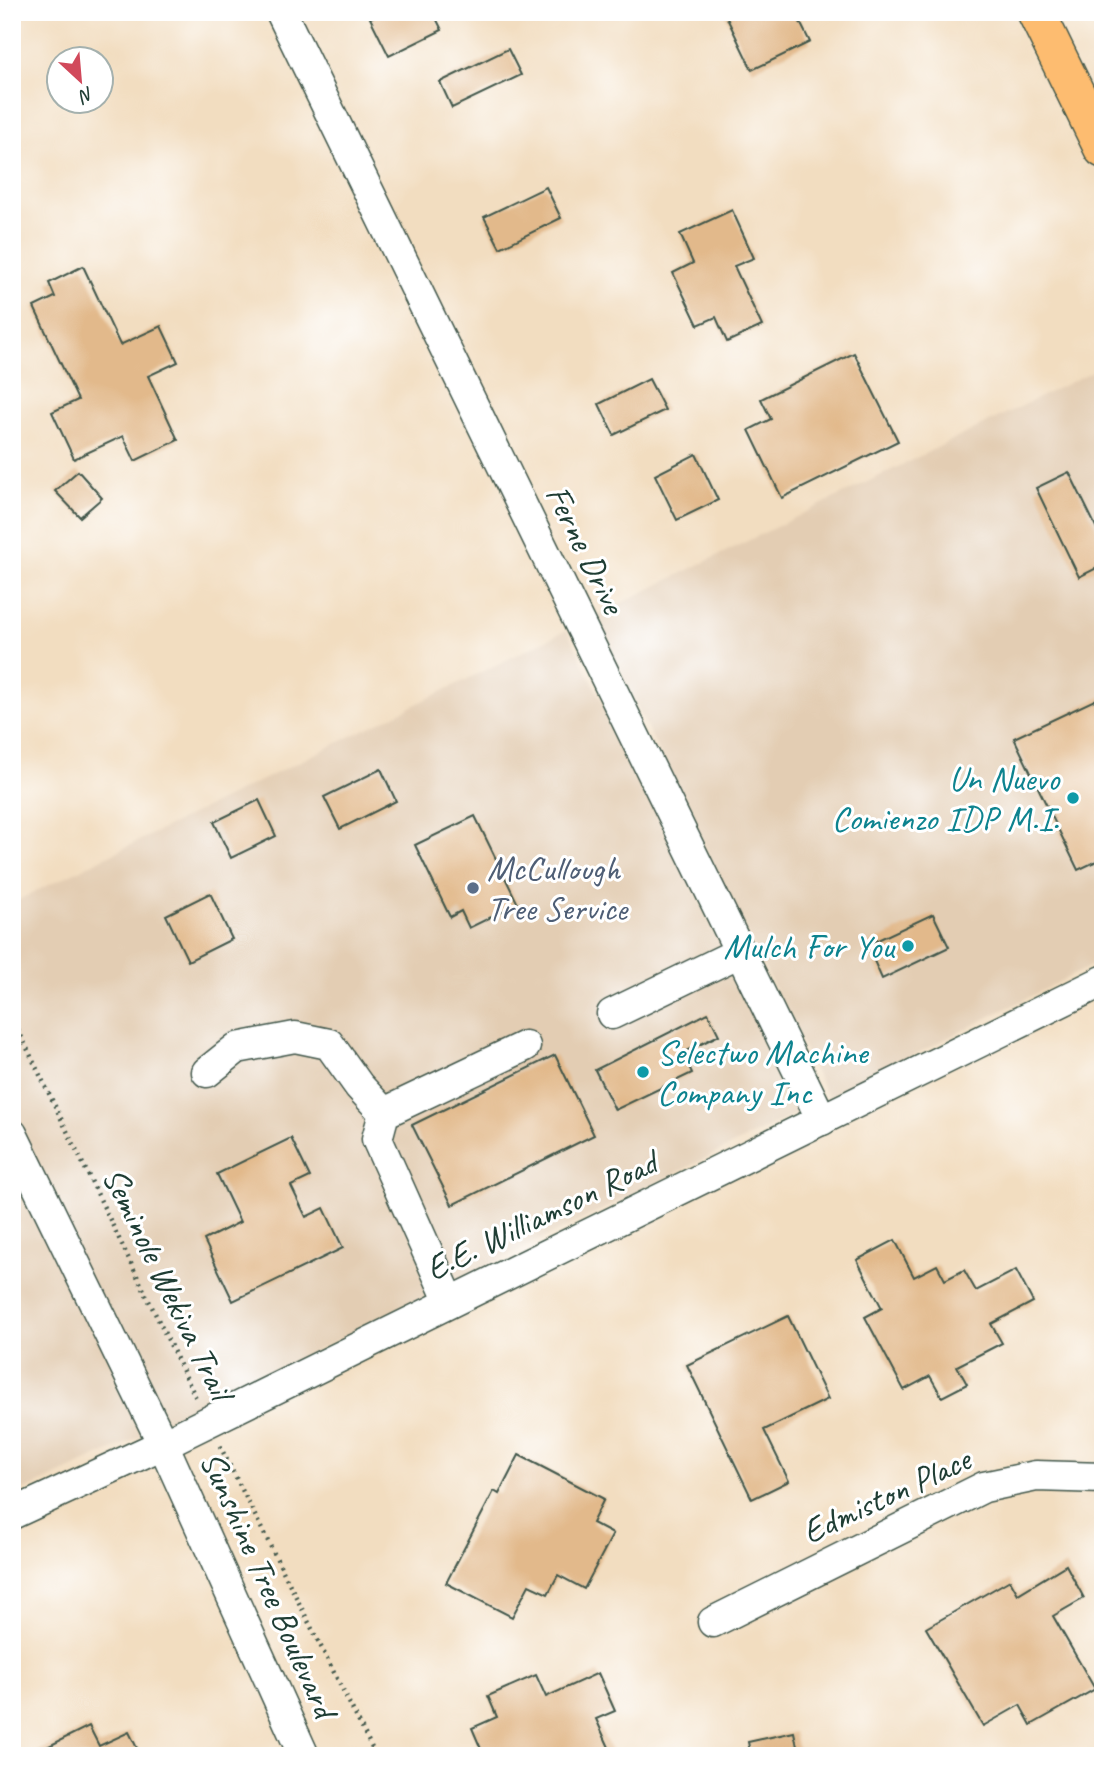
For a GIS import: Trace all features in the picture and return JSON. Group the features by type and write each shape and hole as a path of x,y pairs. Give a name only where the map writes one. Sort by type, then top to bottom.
{"main road":[{"path":"1036,12 1103,149"}],"street":[{"name":"Ferne Drive","path":"281,12 822,1119"},
{"path":"612,1014 740,952"},
{"name":"E.E. Williamson Road","path":"12,1514 163,1444 1103,981"},
{"path":"208,1072 237,1048 295,1037 328,1044 359,1086 384,1113"},
{"path":"450,1302 377,1139 384,1113 525,1046"},
{"name":"Sunshine Tree Boulevard","path":"15,1146 163,1444 304,1756"},
{"name":"Edmiston Place","path":"713,1622 984,1487 1035,1476 1103,1478"}],"path":[{"name":"Seminole Wekiva Trail","path":"12,1017 208,1422 376,1756"}],"shaded area":[{"path":"1103,366 1103,960 828,1098 593,617"},
{"path":"567,630 802,1111 140,1437 12,1496 12,903"}],"building":[{"path":"382,12 433,12 442,30 389,56 370,18"},
{"path":"724,12 795,12 810,42 752,70"},
{"path":"508,49 521,75 452,108 440,82"},
{"path":"546,187 561,218 500,248 484,217"},
{"path":"732,210 754,258 734,266 762,326 727,342 716,317 698,325 673,273 693,263 680,234"},
{"path":"83,266 120,345 161,326 178,362 148,376 178,440 135,461 123,436 74,459 52,412 78,400 34,307 55,297 49,283"},
{"path":"854,353 898,441 782,498 749,430 771,419 761,399"},
{"path":"649,379 665,410 614,435 599,404"},
{"path":"696,454 718,500 677,520 655,475"},
{"path":"78,471 102,498 80,517 55,491"},
{"path":"1069,472 1103,541 1103,565 1079,577 1036,488"},
{"name":"Un Nuevo Comienzo IDP M.I.","path":"1103,696 1103,858 1078,870 1014,738"},
{"path":"381,769 396,801 340,829 324,797"},
{"path":"259,800 276,836 231,858 214,822"},
{"path":"475,816 518,904 469,928 461,911 450,917 415,845"},
{"path":"210,893 232,939 188,961 166,915"},
{"name":"Mulch For You","path":"933,914 949,947 882,979 867,945"},
{"name":"Selectwo Machine Company Inc","path":"708,1013 719,1035 683,1053 692,1073 615,1110 595,1070"},
{"path":"555,1055 594,1135 452,1205 412,1125"},
{"path":"291,1138 310,1177 291,1186 306,1217 324,1208 343,1248 233,1301 204,1240 240,1222 217,1174"},
{"path":"895,1240 914,1277 937,1265 945,1280 964,1270 976,1291 1016,1270 1033,1302 991,1324 1002,1343 957,1366 967,1384 942,1397 930,1376 904,1390 865,1317 882,1308 857,1260"},
{"path":"788,1316 828,1399 764,1430 789,1481 752,1499 687,1365"},
{"path":"519,1455 604,1499 592,1523 613,1534 584,1589 558,1575 548,1594 529,1585 512,1617 446,1583 494,1491 499,1494"},
{"path":"1066,1565 1084,1598 1053,1616 1095,1689 1031,1725 1020,1705 983,1726 926,1628 1010,1580 1018,1594"},
{"path":"598,1673 615,1711 596,1719 613,1756 484,1756 472,1728 497,1717 488,1696 536,1675 546,1697"},
{"path":"89,1726 99,1746 129,1732 141,1756 29,1756"},
{"path":"794,1732 799,1756 751,1756 748,1742"}],"place":[{"name":"Un Nuevo Comienzo IDP M.I.","path":"1073,798"},
{"name":"McCullough Tree Service","path":"473,888"},
{"name":"Mulch For You","path":"908,946"},
{"name":"Selectwo Machine Company Inc","path":"643,1072"}]}
